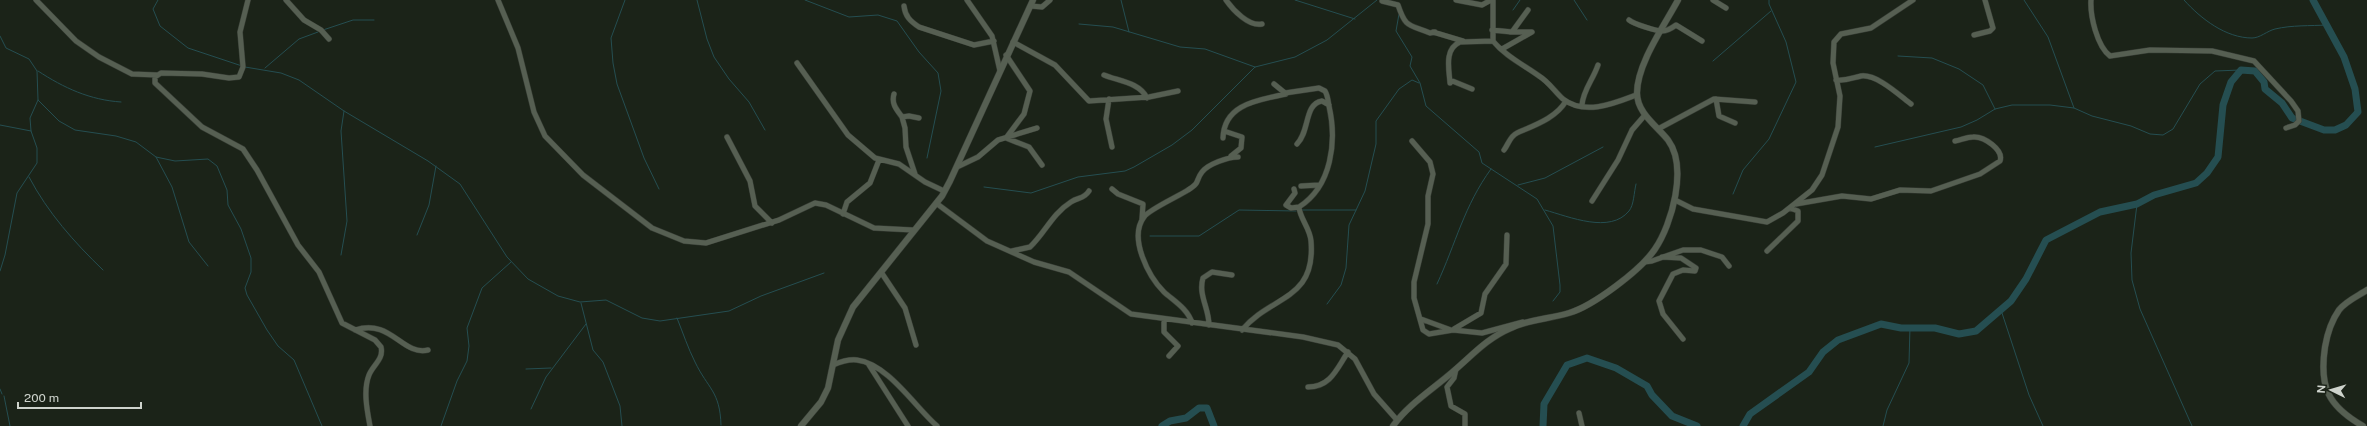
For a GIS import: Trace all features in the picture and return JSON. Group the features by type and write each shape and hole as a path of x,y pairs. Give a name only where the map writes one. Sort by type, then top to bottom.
{"street":[{"path":"36,0 76,41 99,57 132,74 202,74 229,78 239,77 243,67 240,32 248,0"},
{"path":"286,0 304,20 321,30 329,39"},
{"path":"498,0 518,48 539,125 550,142 583,175 652,228 684,241 706,243 772,223 814,203 826,205 874,228 913,230"},
{"path":"968,0 994,41 1000,71"},
{"path":"803,425 821,402 828,388 838,340 853,307 913,230 936,204 957,167 1006,56 1032,3 1042,7 1050,0"},
{"path":"1226,0 1232,7 1252,23 1262,24"},
{"path":"1456,0 1482,5 1492,0 1493,41 1544,79 1566,101 1592,107 1607,105 1636,95"},
{"path":"1421,319 1452,330 1482,333 1512,323 1526,322 1562,315 1587,306 1644,262 1662,239 1675,200 1676,179 1674,154 1668,140 1645,115 1636,95 1642,68 1678,0"},
{"path":"1713,0 1726,8"},
{"path":"1675,200 1693,208 1761,222 1772,220 1792,206 1817,184 1831,150 1839,116 1840,96 1836,80 1833,54 1834,42 1839,35 1871,28 1913,0"},
{"path":"1974,36 1990,31 1993,28 1985,0"},
{"path":"2091,0 2091,12 2101,44 2110,56 2150,50 2212,51 2254,61 2263,68 2298,111 2299,121 2295,125 2286,128"},
{"path":"1382,1 1398,4 1403,21 1414,29 1420,28 1430,34 1433,32 1466,42"},
{"path":"904,6 905,14 911,22 919,27 974,45 994,41"},
{"path":"1510,32 1518,26 1528,10"},
{"path":"1629,20 1636,24 1661,31 1671,30 1676,25 1702,41"},
{"path":"1492,30 1532,32 1502,49"},
{"path":"1472,89 1450,81 1449,58 1451,49 1457,43 1493,41"},
{"path":"1013,42 1055,65 1086,100 1147,98 1178,91"},
{"path":"1006,56 1030,92 1024,114 1006,138"},
{"path":"797,63 845,132 879,160 899,164 915,175 944,191"},
{"path":"1582,105 1583,94 1594,76 1598,65"},
{"path":"157,75 154,79 157,86 192,119 218,136 243,149 257,170 298,246 319,272 339,318 346,326 375,340 382,350 381,356 367,382 366,402 370,426"},
{"path":"1104,75 1128,83 1145,93 1147,98"},
{"path":"1836,80 1848,81 1861,76 1868,77 1886,84 1911,104"},
{"path":"1274,84 1282,92 1289,93"},
{"path":"1223,138 1224,130 1230,116 1239,108 1250,102 1289,93 1321,89 1327,93 1333,123 1328,170 1319,185 1298,207 1291,208 1286,205 1295,193 1294,189"},
{"path":"894,94 894,106 902,117 905,128 906,148 915,175"},
{"path":"1109,99 1106,119 1112,147"},
{"path":"1658,129 1716,99 1755,102"},
{"path":"1716,99 1720,117 1735,123"},
{"path":"1297,144 1304,136 1308,124 1308,114 1314,105 1322,101 1329,105"},
{"path":"1504,150 1517,133 1527,130 1554,114 1566,101"},
{"path":"1592,201 1623,151 1632,130 1645,115"},
{"path":"902,117 909,116 919,118"},
{"path":"957,167 978,157 993,142 1037,128"},
{"path":"1224,130 1242,137 1241,148 1227,159"},
{"path":"1792,206 1842,196 1871,199 1900,190 1931,191 1980,174 2000,161 2000,154 1987,140 1972,136 1955,141"},
{"path":"727,137 750,181 755,206 772,223"},
{"path":"1006,138 1029,147 1042,165"},
{"path":"1412,141 1430,162 1434,174 1428,196 1428,224 1414,282 1414,298 1423,330 1429,334 1452,330 1480,313 1485,294 1506,264 1507,235"},
{"path":"1142,220 1146,215 1197,184 1201,173 1206,168 1227,159 1238,157"},
{"path":"843,214 847,202 870,183 879,160"},
{"path":"1301,186 1319,185"},
{"path":"1112,189 1118,194 1143,204 1142,220 1138,237 1147,266 1157,284 1188,314 1192,323"},
{"path":"1011,251 1030,247 1047,224 1059,212 1072,201 1082,199 1089,191"},
{"path":"936,204 987,241 1034,262 1068,272 1128,313 1314,339 1338,345 1348,352 1359,366 1374,394 1395,423 1488,339 1526,322"},
{"path":"1767,250 1798,221 1798,210 1792,206"},
{"path":"1242,330 1263,311 1289,297 1304,278 1311,260 1311,240 1309,229 1298,207"},
{"path":"1644,262 1652,262 1683,250 1704,251 1722,257 1729,266"},
{"path":"1662,257 1681,258 1696,268 1694,271 1680,270 1674,274 1659,301 1663,314 1682,339"},
{"path":"881,272 905,308 916,345"},
{"path":"1209,325 1208,314 1202,296 1203,278 1212,272 1232,275"},
{"path":"2363,426 2352,420 2334,404 2324,382 2322,367 2329,332 2336,316 2343,306 2367,290"},
{"path":"1164,319 1164,332 1178,346 1169,356"},
{"path":"355,330 367,328 384,330 392,334 410,348 419,352 428,350"},
{"path":"1308,387 1321,385 1329,380 1348,352"},
{"path":"833,365 845,360 857,360 868,364 890,378 937,426"},
{"path":"868,364 880,386 908,426"},
{"path":"1456,369 1454,378 1447,387 1447,393 1451,406 1465,414 1465,426"},
{"path":"1579,413 1582,426"}],"waterway":[{"path":"158,0 153,9 160,26 188,48 242,66"},
{"path":"625,0 611,38 613,63 617,84 644,158 659,189"},
{"path":"697,0 707,39 714,57 729,79 749,102 765,130"},
{"path":"805,0 849,17 878,15 897,21 919,52 938,73 941,91 927,158"},
{"path":"1121,0 1129,32"},
{"path":"1295,0 1355,19"},
{"path":"984,187 1031,193 1078,177 1125,171 1134,167 1172,145 1192,130 1255,67 1295,57 1327,40 1377,0"},
{"path":"1513,10 1520,0"},
{"path":"1574,0 1587,20"},
{"path":"1733,194 1743,170 1769,139 1796,82 1786,42 1769,4 1769,0"},
{"path":"2024,0 2048,37 2074,108"},
{"path":"2184,0 2198,14 2215,26 2233,35 2242,37 2255,38 2272,30 2294,26 2327,25"},
{"path":"1743,426 1750,414 1809,372 1823,352 1838,340 1881,324 1901,328 1935,328 1959,334 1976,331 2011,301 2026,279 2046,240 2100,212 2137,204 2154,195 2196,183 2207,173 2218,157 2223,105 2231,82 2241,70 2255,71 2264,82 2265,89 2282,103 2292,118 2324,130 2335,130 2346,125 2358,112 2355,89 2344,57 2313,0"},
{"path":"1713,61 1771,11"},
{"path":"1399,14 1396,31 1412,57 1410,66 1420,83 1426,106 1479,152 1482,163 1537,199 1553,226 1560,285 1560,292 1553,301"},
{"path":"323,30 353,20 374,20"},
{"path":"1079,24 1113,27 1180,47 1205,49 1255,67"},
{"path":"265,68 299,39 318,32"},
{"path":"0,36 6,48 29,59 37,71 38,100 59,121 75,130 116,136 136,142 156,157 175,161 208,159 217,166 227,190 228,205 241,229 251,258 251,272 245,288 247,295 278,346 294,360 322,426"},
{"path":"1898,56 1932,58 1959,69 1983,85 1995,109"},
{"path":"245,67 281,73 299,80 344,111 428,161 460,184 507,257 528,279 558,296 580,302 606,300 642,318 660,321 729,311 761,296 824,273"},
{"path":"1875,147 1961,127 1977,120 1995,109 2012,105 2050,105 2074,108 2092,116 2131,126 2150,134 2163,135 2173,129 2200,84 2215,71 2241,70"},
{"path":"38,71 58,83 88,96 121,102"},
{"path":"1327,304 1341,285 1346,268 1349,225 1365,191 1376,144 1376,121 1399,89 1412,80 1419,83"},
{"path":"0,271 5,255 17,193 37,163 37,148 31,131 30,118 38,100"},
{"path":"341,255 347,221 341,131 344,111"},
{"path":"0,125 31,131"},
{"path":"1518,185 1545,178 1603,147"},
{"path":"156,157 172,187 189,242 208,266"},
{"path":"417,235 429,205 436,166"},
{"path":"1437,284 1467,211 1491,169"},
{"path":"29,177 44,203 53,215 82,249 103,270"},
{"path":"1545,210 1589,222 1611,222 1621,218 1631,208 1636,184"},
{"path":"2137,204 2131,253 2132,280 2140,309 2192,426"},
{"path":"1150,236 1199,236 1239,210 1296,211"},
{"path":"1301,210 1356,210"},
{"path":"441,426 457,381 467,361 469,346 467,328 482,288 511,262"},
{"path":"581,303 593,350 603,362 620,406 622,426"},
{"path":"2001,310 2029,395 2043,426"},
{"path":"677,318 695,362 716,397 721,425"},
{"path":"531,409 546,377 586,324"},
{"path":"1883,426 1887,410 1909,363 1910,327"},
{"path":"1543,426 1544,404 1567,365 1587,358 1616,368 1647,386 1652,395 1672,416 1697,426"},
{"path":"526,369 551,368"},
{"path":"0,389 2,394"},
{"path":"4,396 10,426"},
{"path":"1162,426 1170,421 1186,418 1199,408 1207,408 1214,426"}]}
